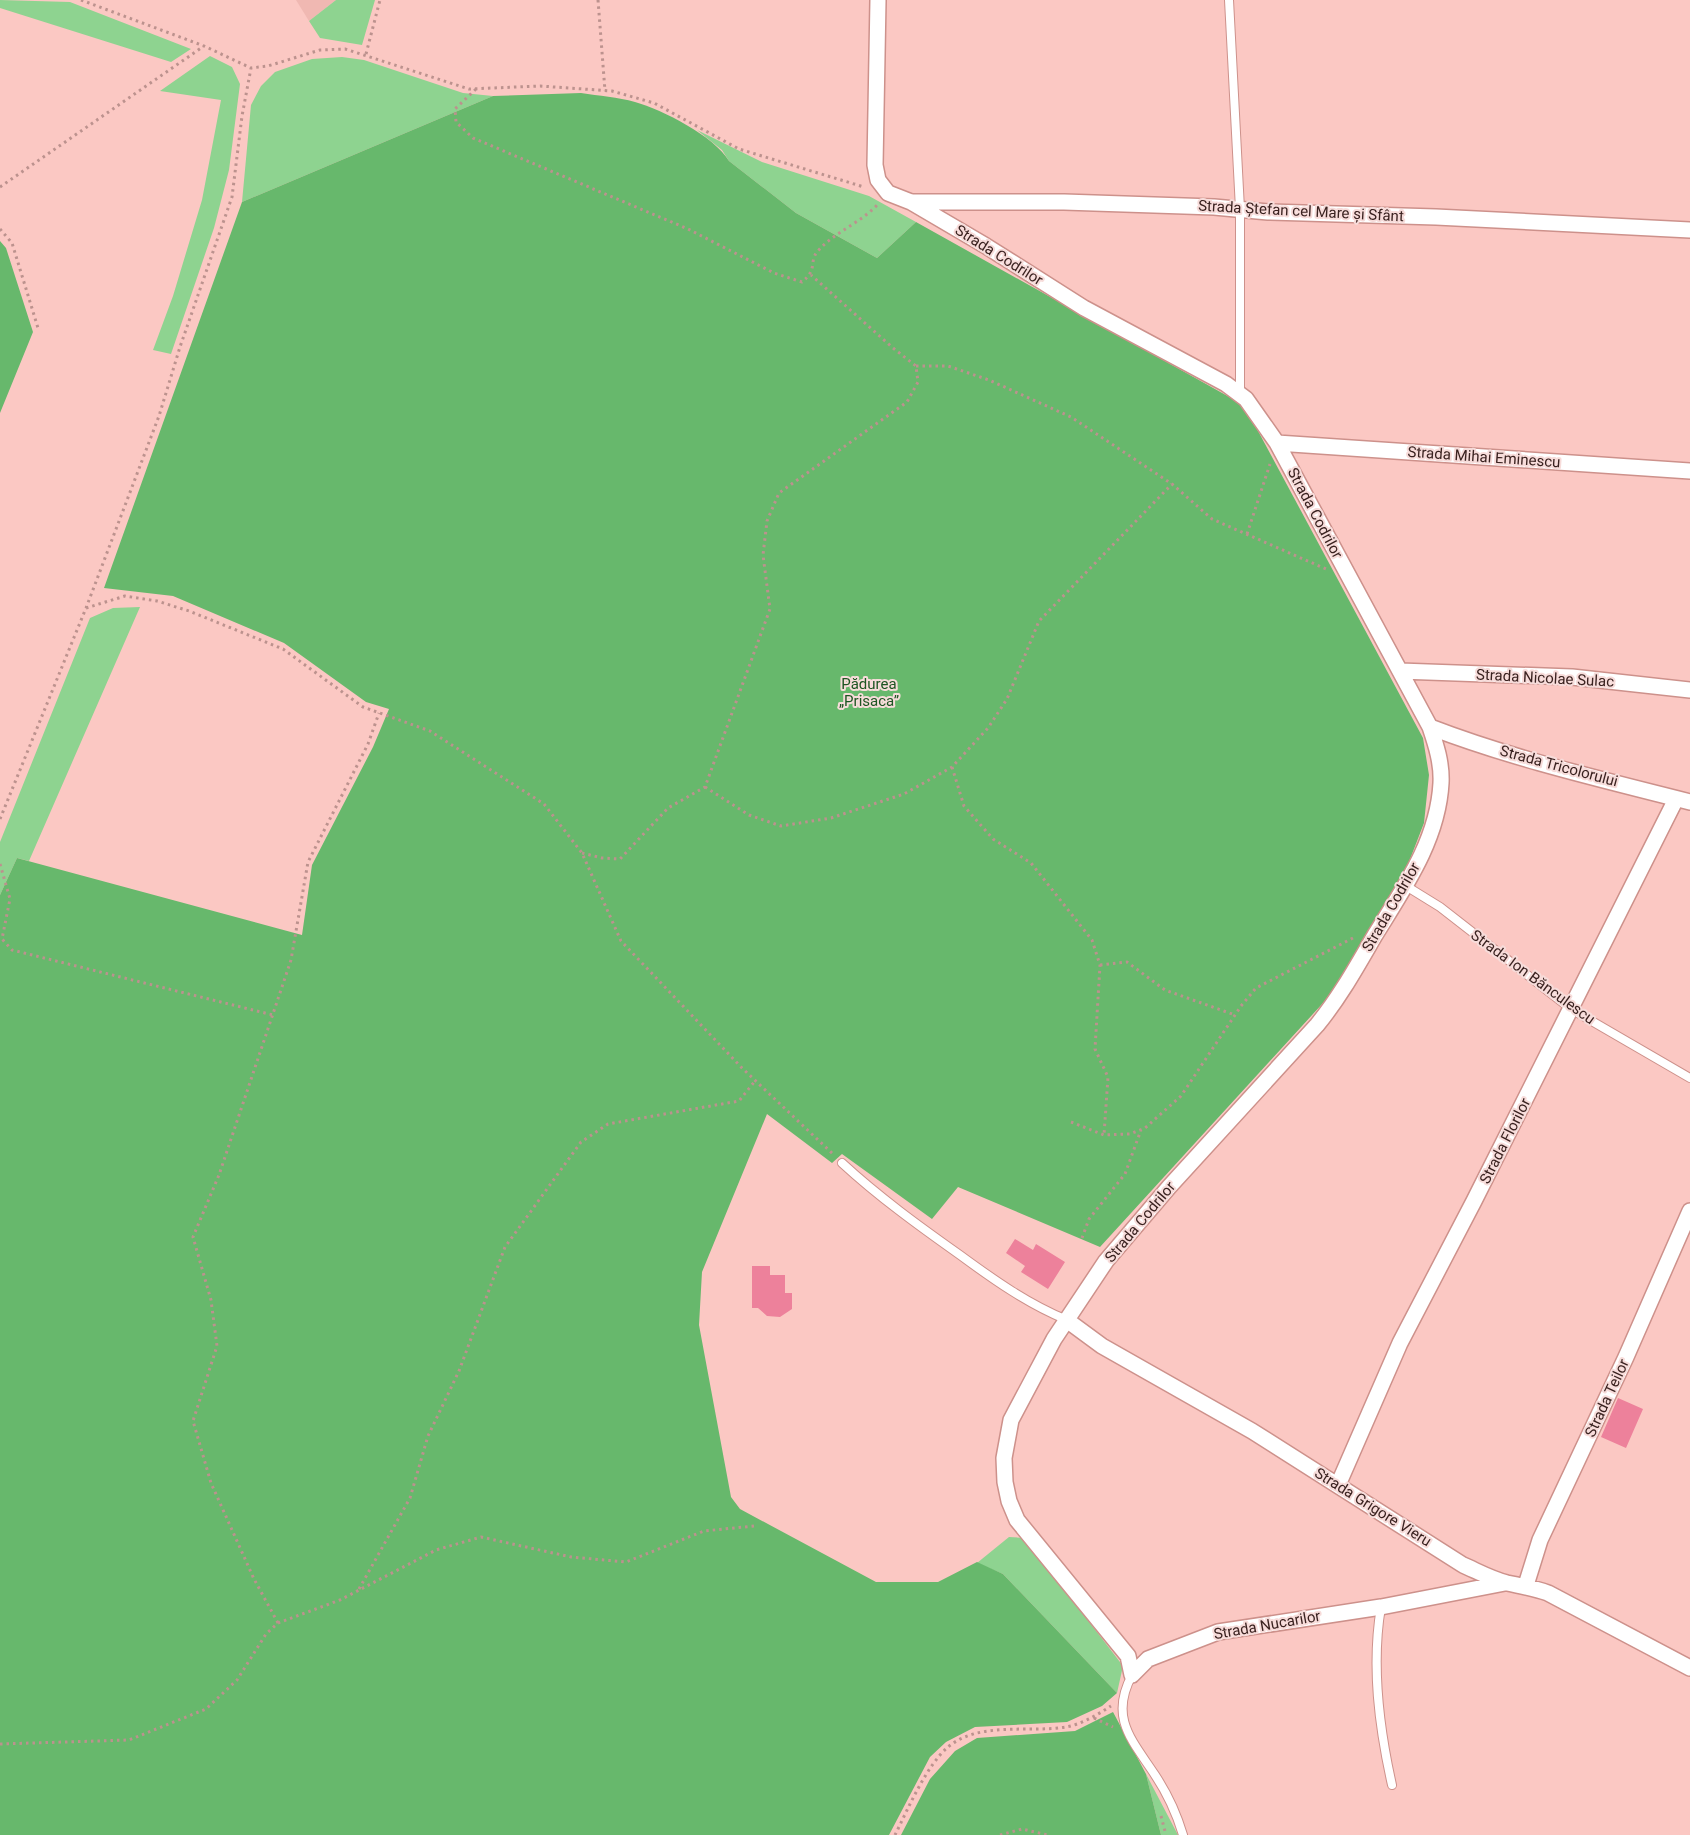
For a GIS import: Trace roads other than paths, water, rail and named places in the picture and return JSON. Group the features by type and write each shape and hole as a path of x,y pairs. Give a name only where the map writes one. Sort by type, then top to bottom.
{"street":[{"name":"Strada Codrilor","path":"878,0 875,165 878,180 888,193 911,202 986,246 1084,308 1226,384 1246,399 1277,443 1430,727 1440,763 1441,782 1438,806 1428,838 1406,886 1336,1000 1317,1025 1169,1187 1106,1261 1068,1321 1054,1339 1011,1420 1004,1458 1005,1482 1009,1501 1017,1520 1128,1656 1132,1674"},
{"name":"Strada Ștefan cel Mare și Sfânt","path":"911,202 1064,202 1690,230"},
{"name":"Strada Mihai Eminescu","path":"1277,443 1690,471"},
{"name":"Strada Nicolae Sulac","path":"1400,671 1572,677 1690,690"},
{"name":"Strada Tricolorului","path":"1430,727 1512,755 1683,800"},
{"name":"Strada Florilor","path":"1338,1485 1400,1344 1571,1009 1683,800"},
{"name":"Strada Teilor","path":"1526,1585 1540,1540 1626,1357 1690,1211"},
{"name":"Strada Grigore Vieru","path":"1068,1321 1102,1346 1252,1431 1463,1565 1506,1583 1526,1585 1548,1593 1690,1668"},
{"name":"Strada Nucarilor","path":"1132,1674 1148,1659 1218,1632 1381,1607 1506,1583"}],"lane":[{"path":"1229,0 1240,209 1240,394"},
{"name":"Strada Ion Bănculescu","path":"1406,886 1440,907 1571,1009 1690,1078"},
{"path":"842,1163 871,1190 913,1222 1014,1294 1068,1321"},
{"path":"1381,1607 1376,1641 1376,1664 1384,1751 1392,1785"},
{"name":"Strada Nucarilor","path":"1132,1674 1124,1689 1122,1718 1130,1739 1157,1778 1183,1835"}],"park label":[{"name":"Pădurea „Prisaca”","path":"869,692"}]}
